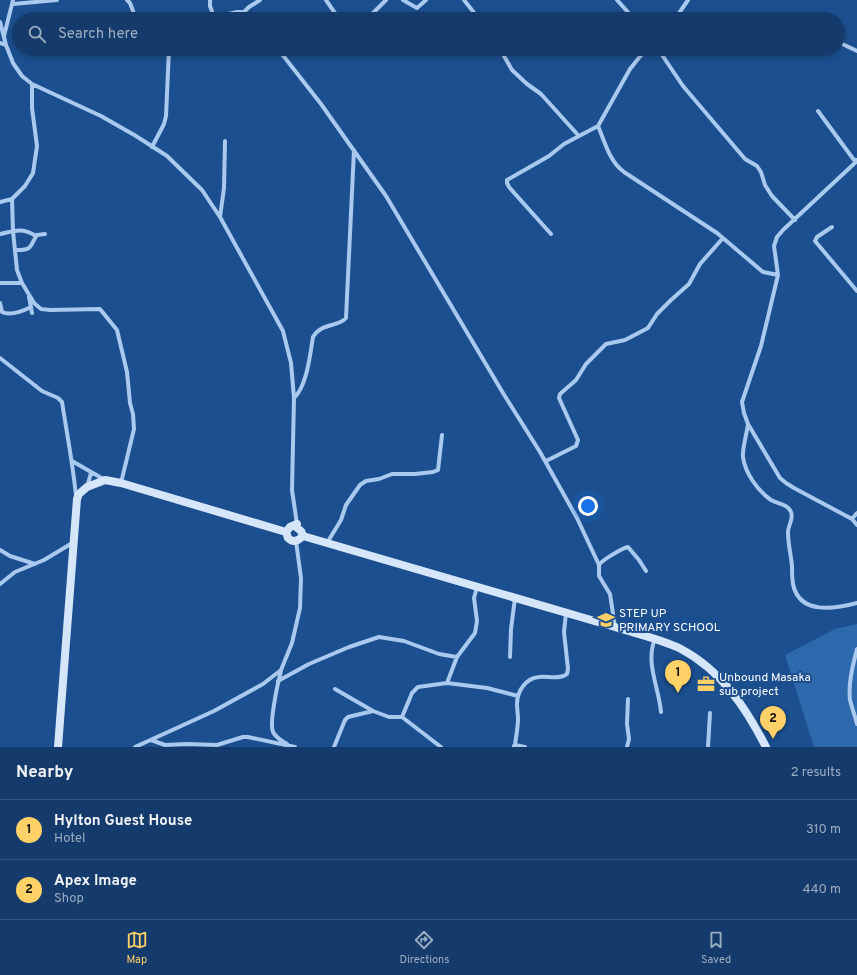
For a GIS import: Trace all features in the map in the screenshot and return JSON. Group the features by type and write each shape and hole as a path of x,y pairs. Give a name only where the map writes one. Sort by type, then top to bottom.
{"street":[{"path":"4,38 13,2 58,0"},
{"path":"127,0 130,3 133,12"},
{"path":"210,0 212,12"},
{"path":"230,12 244,12 260,0"},
{"path":"326,0 334,12"},
{"path":"375,12 386,0"},
{"path":"403,0 416,8 426,0"},
{"path":"464,0 473,12"},
{"path":"617,0 628,12"},
{"path":"680,12 688,0"},
{"path":"0,22 6,45 22,76 32,84 101,116 167,156 202,190 220,217 283,331 291,363 294,398 292,490 297,524 296,527 301,531 299,539 301,578 300,608 292,643 278,681 272,728 277,738 293,746"},
{"path":"0,43 6,45"},
{"path":"845,45 857,51"},
{"path":"152,147 164,124 166,116 169,56"},
{"path":"283,56 321,104 386,196 503,393 546,461 578,518 599,565 599,576 610,594 615,627"},
{"path":"504,56 512,70 527,84 541,94 578,135"},
{"path":"551,234 509,187 507,180 549,156 578,135 598,126 630,69 640,56"},
{"path":"663,56 683,86 745,159 758,166 765,185 772,196 795,220"},
{"path":"0,202 12,199 25,186 34,166 37,146 32,108 32,84"},
{"path":"818,111 854,160 857,161 777,237 774,246 778,276 762,346 742,402 744,414 748,424 780,478 786,483 852,519 857,525"},
{"path":"598,126 616,166 723,238 763,272 778,276"},
{"path":"220,217 224,188 225,141"},
{"path":"294,398 303,384 313,337 316,332 320,328 342,322 346,318 354,150"},
{"path":"12,199 13,232 17,270 28,295 34,303 41,309 63,311 100,309 117,330 127,372 130,403 134,414 134,429 121,483"},
{"path":"832,227 817,237 816,241 857,291"},
{"path":"0,234 21,230 28,231 36,236"},
{"path":"36,236 45,234"},
{"path":"16,250 25,250 32,247 36,236"},
{"path":"546,461 576,446 578,443 559,398 560,394 576,380 586,364 606,344 625,340 648,328 657,314 670,300 689,284 700,264 723,238"},
{"path":"0,283 22,283"},
{"path":"28,295 32,313"},
{"path":"0,303 2,312 7,314 23,311 31,307"},
{"path":"0,358 42,391 58,398 62,402 66,436 72,461 77,499 58,747"},
{"path":"748,424 743,457 748,473 757,486 771,500 788,507 793,517 788,530 788,542 792,566 793,586 801,601 816,608 843,607 857,603"},
{"path":"327,544 341,520 346,505 360,485 366,481 379,479 392,474 434,472 438,470 442,435"},
{"path":"72,461 105,480 121,483 286,532"},
{"path":"87,487 91,473"},
{"path":"77,499 79,494 87,487 105,480"},
{"path":"852,519 857,513"},
{"path":"286,532 290,527 297,524"},
{"path":"286,532 288,538 293,541 299,539 327,544 477,586 656,639 681,649 712,670 732,693 747,714 766,747"},
{"path":"0,584 15,572 35,564 74,542"},
{"path":"599,565 601,561 628,546 646,571"},
{"path":"0,550 10,556 35,564"},
{"path":"447,683 457,657 475,633 477,626 474,604 477,586"},
{"path":"510,657 511,629 515,598"},
{"path":"525,747 514,746 518,718 518,696 526,682 532,678 561,677 567,674 568,669 564,632 566,613"},
{"path":"278,681 309,664 349,646 379,637 404,641 439,654 457,657"},
{"path":"656,639 652,646 653,672 661,712"},
{"path":"857,649 850,686 850,699 857,724"},
{"path":"135,747 214,711 263,684 282,670"},
{"path":"402,717 415,689 418,688 447,683 487,688 518,696"},
{"path":"335,689 374,711 389,716 402,717 441,747"},
{"path":"627,747 629,738 627,724 628,699"},
{"path":"334,747 343,723 348,717 374,711"},
{"path":"708,747 710,712"},
{"path":"150,740 165,745 187,744 210,746 223,744 238,738 248,737 293,746"}],"shaded area":[{"path":"857,624 857,747 814,747 785,655 835,629"}],"place":[{"name":"STEP UP PRIMARY SCHOOL","path":"606,620"},
{"name":"Unbound Masaka sub project","path":"706,684"},
{"name":"Hylton Guest House","path":"678,693"},
{"name":"Apex Image","path":"773,739"}]}
